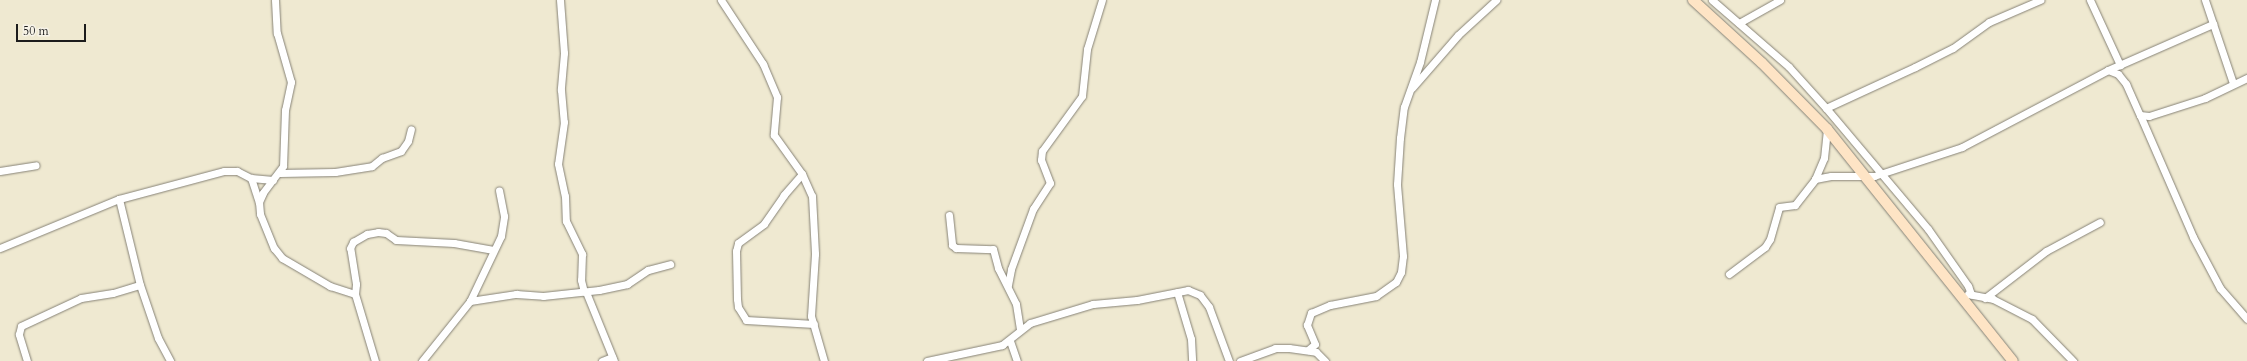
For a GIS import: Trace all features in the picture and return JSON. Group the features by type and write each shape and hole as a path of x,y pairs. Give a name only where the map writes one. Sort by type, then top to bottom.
{"main road":[{"path":"1693,0 1767,68 1827,129 1868,177 2013,361"}],"street":[{"path":"259,202 273,180 280,173 284,156 285,110 291,82 277,33 275,0"},
{"path":"560,0 564,53 561,90 564,122 558,164 565,196 566,221 582,254 581,280 613,359 602,361"},
{"path":"721,0 763,64 777,97 774,135 802,174 812,196 815,224 811,303 814,324 824,361"},
{"path":"1008,285 1011,269 1033,209 1050,183 1042,160 1042,151 1082,96 1087,49 1102,0"},
{"path":"1308,350 1315,346 1307,325 1311,313 1330,305 1376,296 1396,282 1401,272 1403,256 1398,160 1404,107 1411,90 1435,0"},
{"path":"1411,90 1446,52 1458,35 1496,0"},
{"path":"1712,0 1740,23 1789,68 1826,108 1928,229 1968,286 1971,294"},
{"path":"1740,23 1780,0"},
{"path":"1826,108 1915,67 1952,48 1990,22 2040,0"},
{"path":"2090,0 2120,66"},
{"path":"2205,0 2233,83"},
{"path":"1815,179 1831,176 1868,177 1962,147 2108,70 2213,24"},
{"path":"2108,70 2118,74 2126,84 2193,236 2220,288 2247,319"},
{"path":"2140,115 2158,115 2205,98 2233,83 2247,78"},
{"path":"280,173 335,172 372,166 382,158 401,151 408,141 411,129"},
{"path":"1729,274 1765,247 1770,238 1779,207 1795,204 1815,179 1824,158 1827,129"},
{"path":"0,171 36,165"},
{"path":"0,248 119,199 224,171 237,171 251,178 273,180"},
{"path":"802,174 764,224 738,243 737,299 738,307 746,320 814,324"},
{"path":"251,178 265,226 274,248 282,258 330,286 355,294"},
{"path":"422,361 470,301 501,236 504,216 499,190"},
{"path":"119,199 140,285 158,338 170,361"},
{"path":"949,215 952,245 958,249 993,249 998,268 1008,285 1019,316 1020,330"},
{"path":"1985,298 2046,251 2100,222"},
{"path":"375,361 355,294 356,284 350,248 356,240 367,234 378,232 386,233 396,240 454,243 493,250"},
{"path":"470,301 516,294 543,296 585,292 626,284 648,270 670,264"},
{"path":"27,361 19,334 22,326 81,298 113,293 140,285"},
{"path":"927,361 984,350 1010,341 1020,330 1051,316 1093,304 1137,300 1188,290 1200,295 1209,307 1229,361"},
{"path":"1177,292 1191,339 1192,361"},
{"path":"1960,294 1971,294 2012,307 2032,319 2073,361"},
{"path":"1010,341 1017,361"},
{"path":"1240,361 1275,348 1308,350 1321,355 1325,361"}]}
